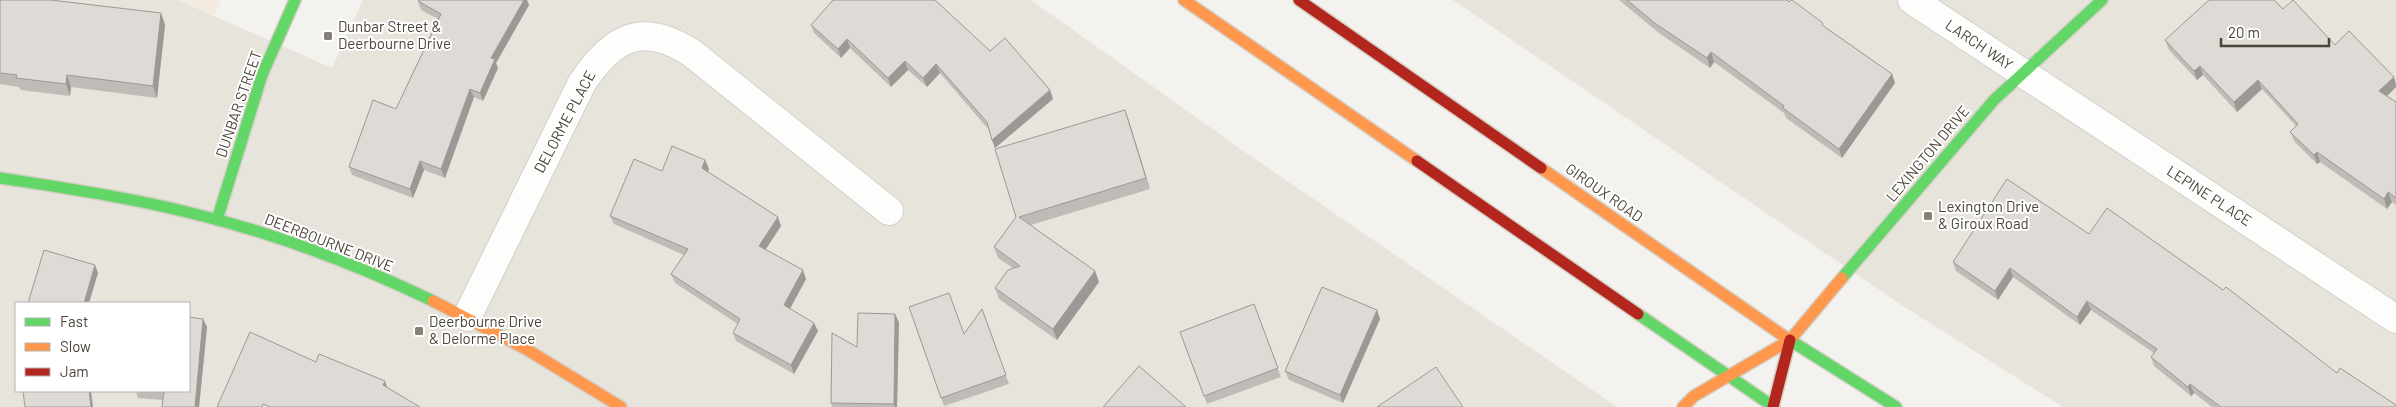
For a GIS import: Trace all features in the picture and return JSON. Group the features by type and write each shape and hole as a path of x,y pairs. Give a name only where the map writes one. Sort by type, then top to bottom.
{"street":[{"name":"DUNBAR STREET","path":"217,220 262,75 295,0"},
{"path":"1184,0 1774,407 1790,340"},
{"name":"GIROUX ROAD","path":"1299,0 1790,340 1896,407"},
{"name":"LARCH WAY","path":"1912,0 2021,73"},
{"name":"LEXINGTON DRIVE","path":"1790,340 1994,100 2102,0"},
{"name":"DELORME PLACE","path":"467,318 582,83 603,56 616,44 632,36 659,37 679,45 693,54 889,211"},
{"name":"LEPINE PLACE","path":"2021,73 2396,319"},
{"name":"DEERBOURNE DRIVE","path":"0,178 116,197 217,220 328,256 467,318 537,354 620,407"},
{"path":"1683,407 1694,396 1790,340"}],"shaded area":[{"path":"0,0 178,0 332,68 363,0 1031,0 1242,150 1617,407 0,407"},
{"path":"178,0 221,0 214,16"},
{"path":"1453,0 2396,0 2396,407 2063,407 1900,304"}],"building":[{"path":"0,0 51,0 161,13 153,86 67,75 66,84 16,78 17,75 0,73"},
{"path":"419,0 524,0 491,58 495,59 480,93 470,89 441,169 420,161 410,189 349,167 373,100 396,109 441,14"},
{"path":"833,0 935,0 990,51 1005,38 1050,90 992,140 987,122 936,64 923,78 905,61 888,78 847,39 838,49 811,25"},
{"path":"1627,0 1787,0 1789,2 1792,0 1823,23 1822,25 1892,74 1839,149 1711,52 1707,58 1656,24"},
{"path":"2209,0 2274,0 2283,9 2293,0 2335,45 2349,31 2394,77 2379,91 2396,102 2396,198 2388,192 2384,199 2317,152 2314,155 2290,132 2298,124 2258,80 2234,102 2200,66 2194,71 2165,40"},
{"path":"1125,110 1146,178 1019,217 1095,271 1053,329 995,288 1008,270 1020,266 994,247 1016,217 995,149"},
{"path":"672,146 705,160 702,168 778,217 759,246 803,270 784,305 814,323 791,365 733,333 740,319 671,274 688,249 610,216 634,159 662,171"},
{"path":"2007,179 2089,234 2107,208 2223,290 2226,287 2337,373 2340,368 2396,405 2396,407 2221,407 2190,384 2188,387 2151,357 2157,349 2087,301 2077,317 2010,268 1995,291 1953,262"},
{"path":"44,250 95,265 84,302 28,302"},
{"path":"1322,287 1377,310 1340,395 1285,371"},
{"path":"949,293 964,334 982,309 1006,375 941,398 909,307"},
{"path":"1254,304 1278,368 1204,396 1180,332"},
{"path":"858,313 895,314 894,404 831,403 832,333 857,347"},
{"path":"190,317 203,319 195,407 162,407 164,392 190,392"},
{"path":"250,332 316,362 319,354 385,381 383,385 420,407 270,407 263,404 262,407 217,407"},
{"path":"1139,366 1186,407 1103,407"},
{"path":"1436,367 1463,407 1377,407"},
{"path":"23,392 89,392 91,407 25,407"}],"traffic: fast":[{"path":"217,220 262,75 295,0"},
{"path":"1842,278 1994,100 2102,0"},
{"path":"0,178 167,207 222,221 284,240 344,262 433,301"},
{"path":"1638,314 1774,407"},
{"path":"1788,339 1896,407"}],"traffic: slow":[{"path":"1184,0 1417,161"},
{"path":"1541,168 1788,339"},
{"path":"1683,407 1694,396 1790,340 1842,278"},
{"path":"433,301 526,349 621,407"}],"traffic: jam":[{"path":"1299,0 1541,168"},
{"path":"1417,161 1638,314"},
{"path":"1773,407 1790,340"}],"place":[{"name":"Dunbar Street & Deerbourne Drive","path":"328,36"},
{"name":"Lexington Drive & Giroux Road","path":"1928,216"},
{"name":"Deerbourne Drive & Delorme Place","path":"419,331"}]}
